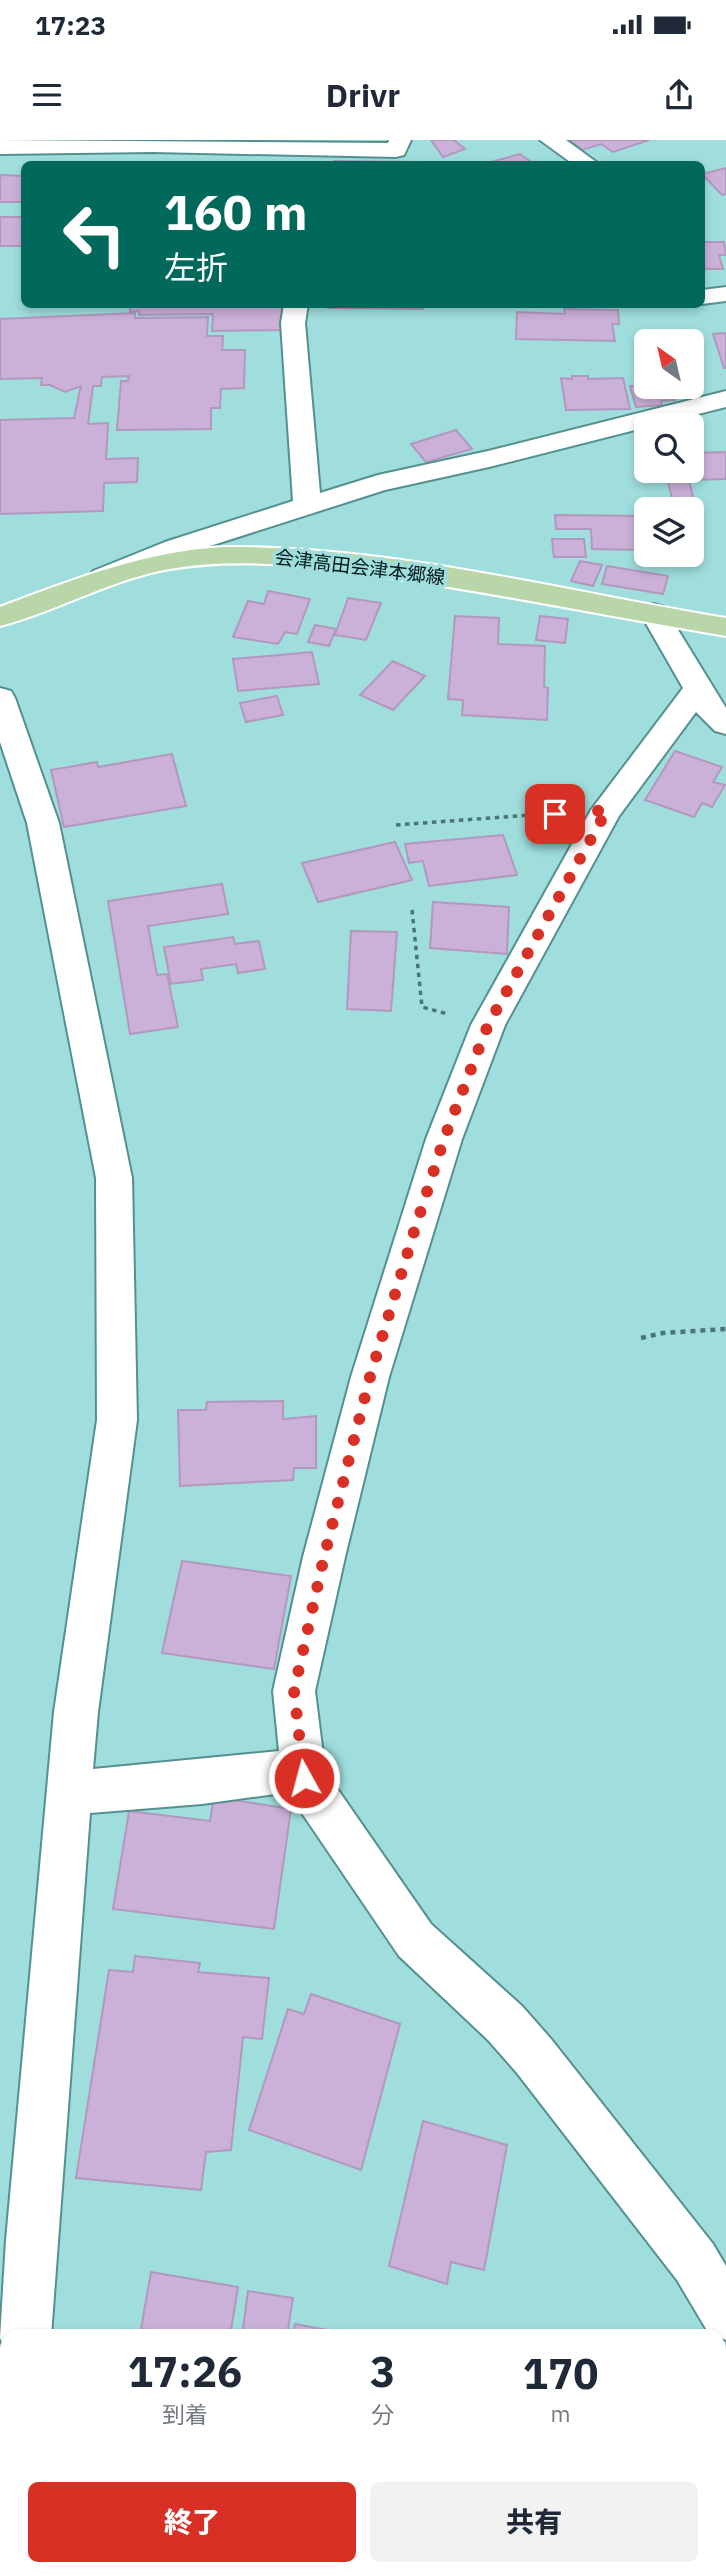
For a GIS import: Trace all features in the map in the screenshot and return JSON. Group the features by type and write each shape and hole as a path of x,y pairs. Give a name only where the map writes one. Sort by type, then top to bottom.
{"main road":[{"name":"会津高田会津本郷線","path":"0,617 124,571 195,557 256,556 316,558 496,584 726,627"}],"street":[{"path":"0,147 151,150 277,144 319,157 396,149 400,140"},
{"path":"551,140 583,161"},
{"path":"705,296 726,294"},
{"path":"295,308 293,323 307,505"},
{"path":"30,607 175,548 378,483 726,399"},
{"path":"654,613 711,712 726,724"},
{"path":"698,689 607,810 488,1025 444,1139 370,1377 324,1557 294,1691 304,1778 415,1940 505,2023 534,2056 695,2262 726,2314"},
{"path":"0,698 43,823 114,1178 117,1420 76,1712 26,2329"},
{"path":"69,1793 202,1782 275,1772 304,1778"}],"path":[{"path":"396,825 607,810"},
{"path":"412,910 422,1007 488,1025"},
{"path":"641,1338 663,1333 726,1329"}],"building":[{"path":"431,140 454,140 465,149 443,157"},
{"path":"569,140 649,140 613,152 601,144 582,150"},
{"path":"520,154 530,161 495,161"},
{"path":"726,168 726,194 722,195 705,177 705,173"},
{"path":"0,175 21,176 21,202 0,202"},
{"path":"0,217 21,217 21,246 0,246"},
{"path":"705,242 724,242 726,255 719,255 723,269 705,269"},
{"path":"130,308 283,308 282,330 212,331 213,314 139,315 139,311 130,312"},
{"path":"328,308 423,308 423,309"},
{"path":"564,309 618,310 619,324 612,324 615,341 516,339 517,312 565,314"},
{"path":"135,313 135,318 208,317 207,336 223,336 222,350 245,350 244,388 221,389 220,408 211,408 211,429 117,430 121,381 128,381 129,376 102,377 101,386 93,386 88,424 108,423 106,459 138,458 137,482 104,483 103,511 0,514 0,420 74,418 81,386 65,392 50,385 41,385 42,378 0,379 0,319"},
{"path":"726,333 726,368 724,368 713,334"},
{"path":"572,376 588,376 588,379 623,378 630,409 566,410 561,378 572,379"},
{"path":"630,386 634,386 634,399 675,399 661,401 662,405 636,407"},
{"path":"456,430 472,449 426,462 411,444"},
{"path":"726,452 726,479 704,480 704,453"},
{"path":"668,483 690,483 693,497 672,497"},
{"path":"555,515 634,516 634,550 592,549 591,529 556,529"},
{"path":"552,539 584,539 586,557 554,557"},
{"path":"580,561 602,565 593,586 571,581"},
{"path":"607,566 668,576 663,594 602,584"},
{"path":"268,591 310,599 297,634 285,632 278,644 233,637 248,601 264,604"},
{"path":"348,598 381,603 366,640 335,635"},
{"path":"455,616 499,618 498,644 545,646 544,687 548,688 547,720 462,715 463,700 448,699"},
{"path":"540,616 568,619 565,643 536,640"},
{"path":"315,625 336,629 329,646 308,642"},
{"path":"312,652 319,684 238,691 233,659"},
{"path":"393,661 425,676 393,710 360,695"},
{"path":"277,696 283,715 246,722 240,703"},
{"path":"675,751 722,767 713,782 725,785 712,807 702,803 694,817 645,800"},
{"path":"172,754 186,806 64,827 51,770 97,762 98,767"},
{"path":"503,835 517,875 429,886 423,861 409,863 405,844"},
{"path":"395,842 412,880 318,902 302,863"},
{"path":"222,884 228,914 148,926 157,975 167,974 178,1027 130,1034 108,901"},
{"path":"433,902 509,907 507,954 430,948"},
{"path":"351,931 397,932 391,1011 347,1009"},
{"path":"233,937 235,944 259,941 265,969 238,973 236,964 201,969 203,980 171,984 164,947"},
{"path":"283,1401 283,1419 316,1416 316,1468 294,1468 293,1480 180,1486 178,1410 206,1410 207,1402"},
{"path":"182,1561 291,1576 274,1669 162,1653"},
{"path":"214,1797 291,1809 274,1929 113,1909 129,1811 210,1821"},
{"path":"135,1956 200,1963 198,1972 269,1978 262,2039 243,2037 231,2150 206,2152 201,2190 76,2178 109,1970 133,1972"},
{"path":"311,1994 400,2024 361,2170 249,2130 288,2009 304,2014"},
{"path":"423,2121 507,2145 484,2270 451,2262 447,2284 389,2266"},
{"path":"151,2272 238,2287 231,2329 141,2329"},
{"path":"248,2291 293,2298 288,2329 243,2329"},
{"path":"295,2324 322,2329 294,2329"}],"route":[{"path":"304,1778 294,1691 324,1557 370,1377 413,1235 444,1139 488,1025 607,810 555,814"}]}
